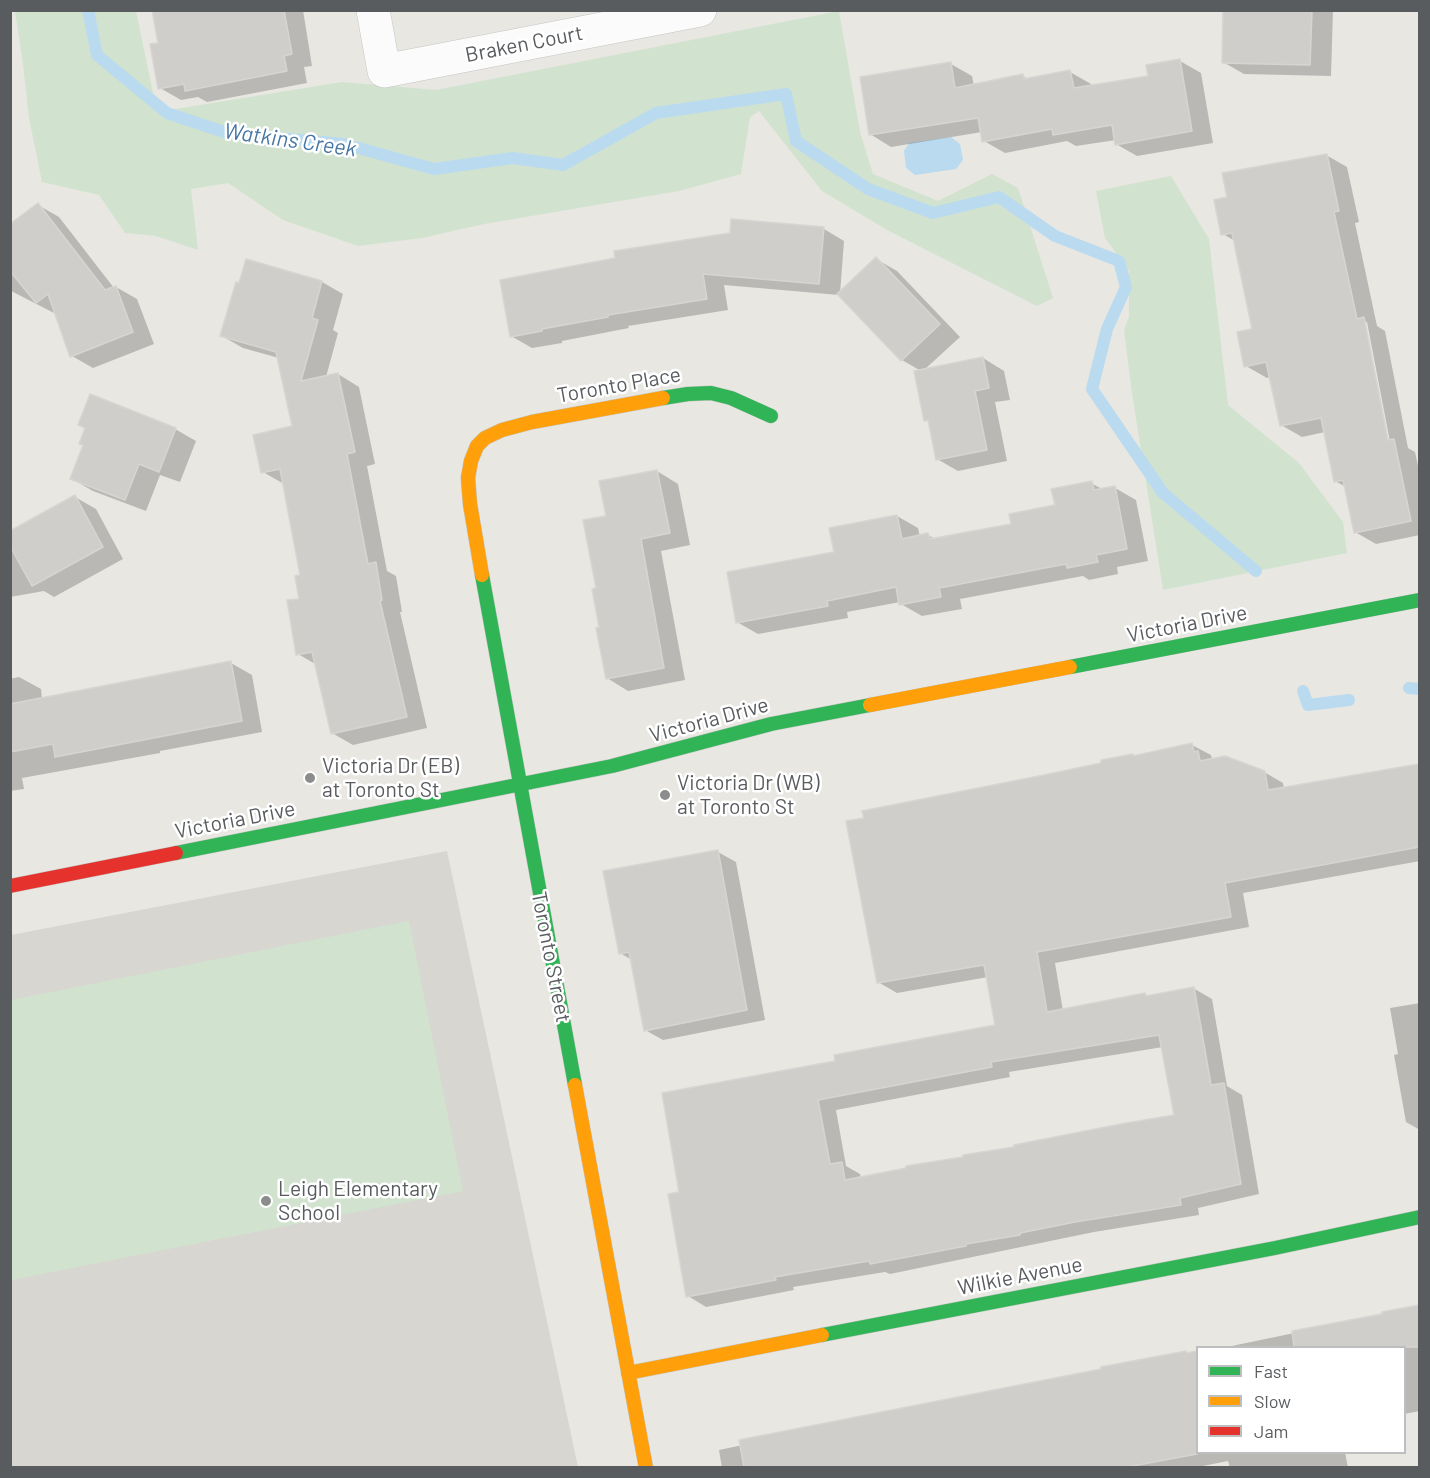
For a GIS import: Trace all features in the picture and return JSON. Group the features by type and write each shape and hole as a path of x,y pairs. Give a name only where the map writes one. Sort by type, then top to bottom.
{"street":[{"name":"Braken Court","path":"372,10 384,70 700,10"},
{"name":"Toronto Place","path":"477,446 493,433 532,422 688,393 711,393 731,398 771,416"},
{"name":"Toronto Street","path":"477,446 468,478 469,497 519,785 646,1467"},
{"name":"Victoria Drive","path":"10,886 619,765 771,724 1419,600"},
{"name":"Wilkie Avenue","path":"628,1373 1275,1248 1419,1217"}],"shaded area":[{"name":"Leigh Elementary School","path":"447,851 578,1467 11,1468 11,935"}],"green space":[{"path":"15,11 136,11 157,112 342,82 436,90 839,11 860,132 873,174 938,201 992,174 1018,188 1053,298 1037,306 887,230 822,191 759,111 750,117 741,174 679,191 484,224 422,238 358,246 283,220 228,183 191,189 198,250 156,236 125,233 99,195 42,182 29,118"},
{"path":"1171,176 1209,239 1228,405 1299,463 1343,522 1347,553 1163,590 1124,330 1129,317 1129,271 1105,238 1096,191"},
{"path":"409,921 463,1191 11,1280 11,1000"}],"water":[{"path":"951,137 960,144 963,160 956,169 915,175 906,168 904,151 909,143"}],"building":[{"path":"152,10 284,10 292,54 284,56 287,71 185,91 184,84 158,89 150,44 158,43"},
{"path":"1223,10 1312,10 1310,65 1222,63"},
{"path":"1180,59 1192,131 1115,145 1112,125 1053,135 1052,129 982,142 978,118 869,135 860,77 951,62 955,88 1023,74 1024,79 1070,70 1074,88 1148,76 1146,65"},
{"path":"1327,154 1339,211 1334,212 1357,319 1364,317 1388,440 1394,439 1411,521 1354,533 1343,480 1334,482 1321,418 1280,426 1266,362 1244,367 1237,332 1252,329 1232,233 1221,235 1214,200 1227,197 1222,173"},
{"path":"38,203 105,290 116,286 133,332 70,357 48,294 36,303 10,271 10,224"},
{"path":"731,219 824,227 819,284 703,274 707,299 608,315 608,317 510,337 500,280 615,258 614,251 730,233"},
{"path":"876,257 940,324 901,361 837,294"},
{"path":"246,259 322,281 312,318 318,320 301,381 338,373 355,452 347,454 368,564 376,562 382,600 380,601 407,717 331,734 312,652 296,655 287,600 299,599 295,576 300,575 280,469 261,473 253,435 292,426 276,352 220,336 236,282 239,283"},
{"path":"983,357 989,388 975,391 987,450 936,460 928,420 924,421 914,371"},
{"path":"90,394 176,428 159,472 139,464 125,500 70,479 83,445 79,444 85,428 78,425"},
{"path":"657,470 670,533 641,539 664,668 606,679 596,628 599,627 592,589 596,588 583,520 606,516 599,481"},
{"path":"1092,481 1094,490 1115,486 1127,549 1096,555 1098,562 1067,568 1066,564 939,588 941,597 899,605 896,587 827,601 828,606 736,623 727,572 834,552 829,528 897,515 902,539 928,533 930,539 1011,524 1009,514 1055,505 1051,489"},
{"path":"75,495 103,547 32,586 10,546 10,531"},
{"path":"231,661 242,721 55,757 53,744 10,752 10,704"},
{"path":"1192,743 1194,752 1198,751 1200,761 1225,756 1265,771 1268,790 1419,764 1419,847 1225,883 1231,917 1037,952 1047,1012 1145,993 1146,996 1194,987 1211,1085 1224,1083 1241,1184 1180,1198 1181,1205 1075,1222 870,1264 869,1261 775,1277 776,1280 686,1297 668,1194 679,1192 662,1093 835,1061 834,1055 995,1025 984,965 877,983 846,821 864,818 862,811 1101,763 1101,760 1133,754 1133,756","holes":["1159,1035 1174,1115 963,1155 963,1157 906,1166 906,1168 845,1180 842,1162 830,1164 818,1100 992,1067 991,1062"]},
{"path":"718,850 747,1010 644,1031 629,952 619,954 603,871"},
{"path":"1419,1305 1419,1347 1294,1346 1292,1331 1382,1314 1382,1312"},
{"path":"1186,1351 1187,1353 1196,1351 1197,1454 1127,1467 744,1467 739,1440 1101,1369 1101,1367"}],"waterway":[{"name":"Watkins Creek","path":"88,10 97,55 167,113 227,133 344,144 434,169 513,158 563,165 656,113 786,94 796,141 868,189 933,213 999,197 1055,236 1119,261 1126,287 1107,329 1092,389 1163,493 1256,571"},
{"name":"Watkins Creek","path":"1409,688 1420,689"},
{"name":"Watkins Creek","path":"1303,691 1308,705 1349,700"}],"traffic: fast":[{"path":"663,398 711,393 731,398 771,416"},
{"path":"482,575 575,1085"},
{"path":"1070,667 1420,600"},
{"path":"176,853 612,766 771,724 870,705"},
{"path":"822,1335 1275,1248 1420,1217"}],"traffic: slow":[{"path":"482,575 468,478 477,446 485,438 502,430 532,422 663,398"},
{"path":"870,705 1070,667"},
{"path":"575,1085 646,1468"},
{"path":"628,1373 822,1335"}],"traffic: jam":[{"path":"10,886 176,853"}],"place":[{"name":"Victoria Dr (EB) at Toronto St","path":"310,778"},
{"name":"Victoria Dr (WB) at Toronto St","path":"665,795"},
{"name":"Leigh Elementary School","path":"266,1201"}]}
